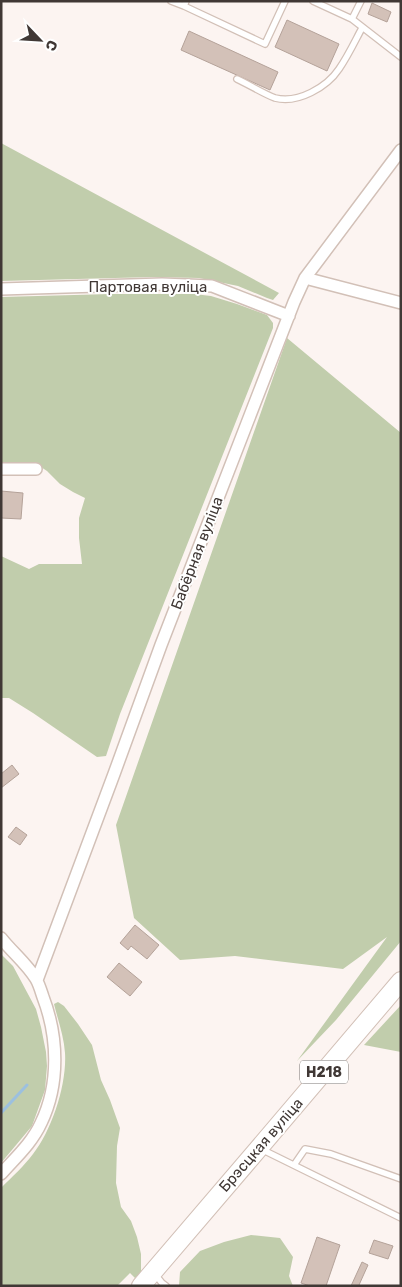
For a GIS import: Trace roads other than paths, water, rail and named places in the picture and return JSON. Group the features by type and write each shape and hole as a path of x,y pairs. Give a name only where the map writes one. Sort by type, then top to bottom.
{"main road":[{"name":"Брэсцкая вуліца","path":"141,1286 401,981"}],"street":[{"name":"Бабёрная вуліца","path":"37,980 160,645 304,278 401,150"},
{"path":"304,278 401,303"},
{"name":"Партовая вуліца","path":"1,289 162,284 212,286 289,316"},
{"path":"1,469 36,470"},
{"path":"1,1174 30,1142 41,1123 52,1091 55,1056 49,1012 37,980 13,950 3,945"}],"lane":[{"path":"172,1 185,4 265,44 285,1"},
{"path":"313,1 352,19 401,57"},
{"path":"352,19 361,1"},
{"path":"237,79 276,98 287,99 309,95 321,87 339,70 362,28"},
{"path":"259,1148 401,1218"},
{"path":"294,1166 305,1149 331,1154 401,1180"},
{"path":"153,1271 166,1286"}],"waterway":[{"path":"1,1113 27,1085"}]}
